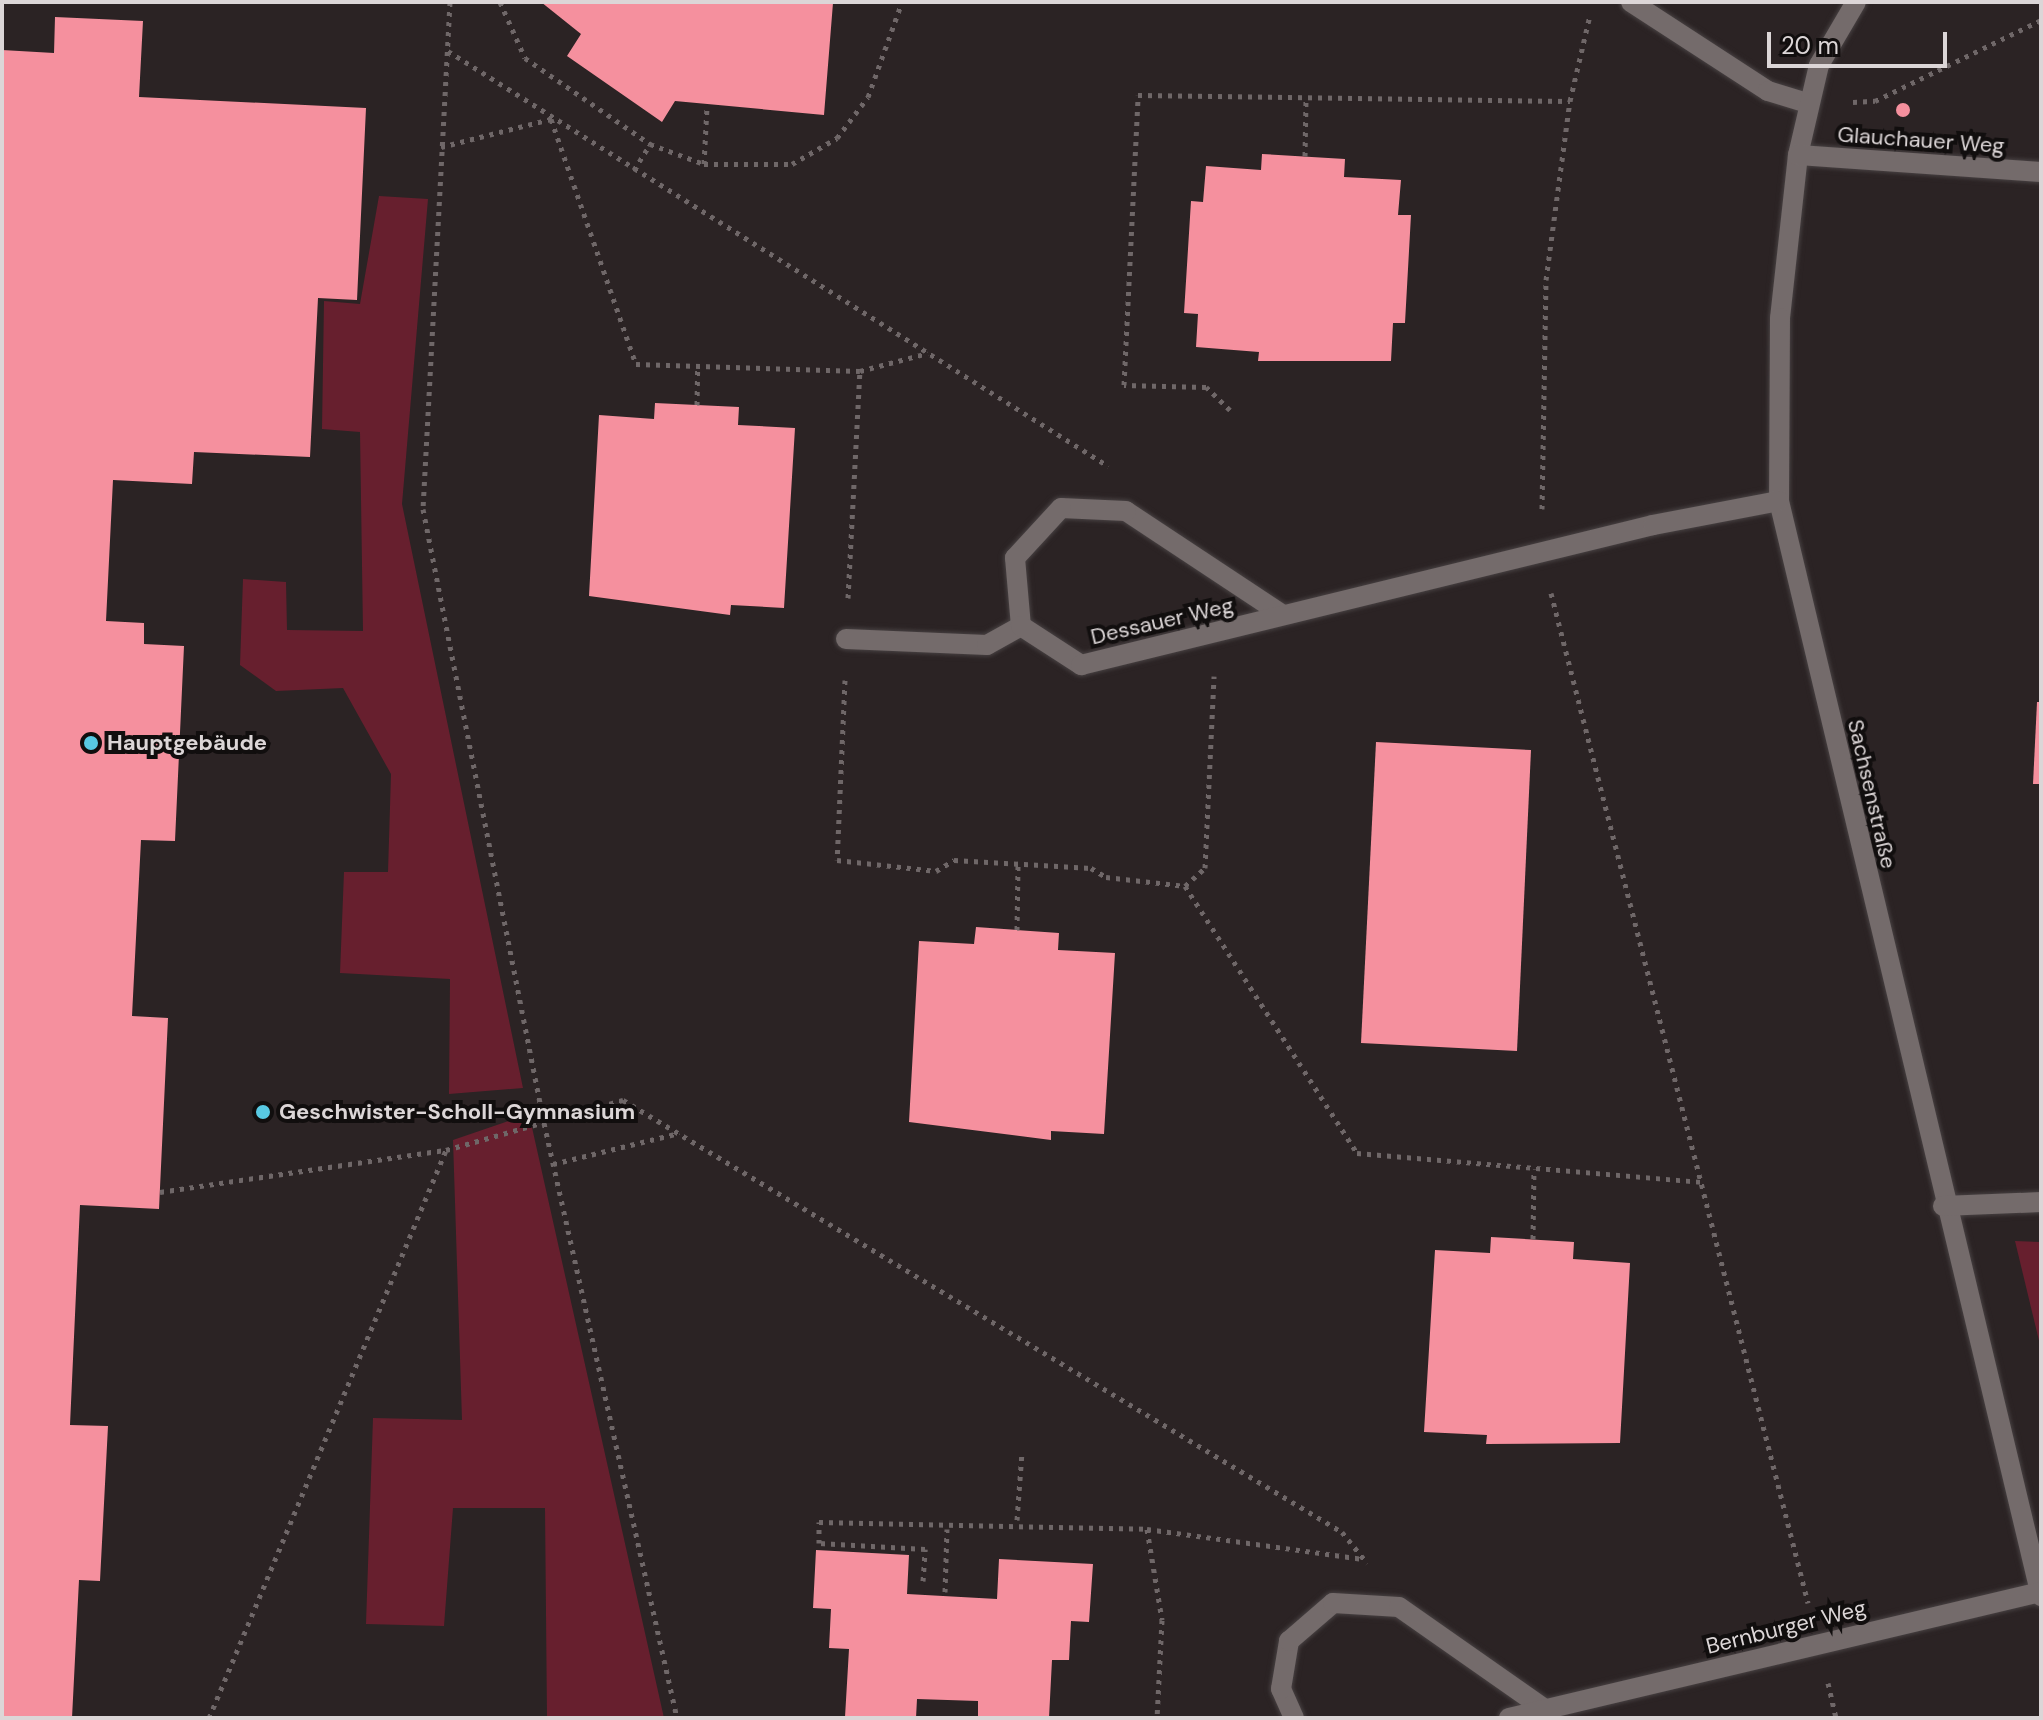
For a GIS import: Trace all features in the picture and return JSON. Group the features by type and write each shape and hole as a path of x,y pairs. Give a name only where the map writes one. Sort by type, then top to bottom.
{"street":[{"path":"1631,2 1768,91 1807,103"},
{"name":"Sachsenstraße","path":"1856,2 1819,65 1807,103 1798,155 1780,318 1779,501 1943,1206 2040,1594"},
{"name":"Glauchauer Weg","path":"1798,155 2041,172"},
{"name":"Dessauer Weg","path":"1021,626 1081,665 1216,635 1283,615 1541,553 1779,501"},
{"path":"846,639 987,645 1021,626 1015,558 1061,508 1126,511"},
{"name":"Dessauer Weg","path":"1126,511 1283,615"},
{"path":"1943,1206 2041,1202"},
{"name":"Bernburger Weg","path":"1509,1718 1819,1643 2040,1594"},
{"path":"1294,1718 1281,1689 1289,1641 1333,1603 1399,1607 1543,1708"}],"path":[{"path":"450,2 423,509 544,1123 677,1718"},
{"path":"500,2 525,58 650,144 704,164 792,164 837,138 868,97 902,2"},
{"path":"1593,2 1570,101 1546,280 1541,553 1836,1718"},
{"path":"1807,103 1875,101 2041,20"},
{"path":"448,51 551,119 929,352 1113,470 1126,511"},
{"path":"1230,410 1206,387 1124,385 1138,95 1306,101 1570,101"},
{"path":"1305,156 1306,101"},
{"path":"704,164 707,106"},
{"path":"441,147 551,119"},
{"path":"551,119 636,364 860,371 929,352"},
{"path":"634,170 650,144"},
{"path":"697,405 698,366"},
{"path":"860,371 837,860 936,871 954,860 1091,868 1106,877 1185,886 1205,868 1216,635"},
{"path":"1017,930 1018,864"},
{"path":"1185,886 1357,1153 1701,1182"},
{"path":"160,1192 446,1150 623,1100 1342,1532 1399,1607"},
{"path":"553,1164 679,1133"},
{"path":"209,1718 446,1150"},
{"path":"1533,1239 1534,1169"},
{"path":"1017,1520 1022,1452"},
{"path":"923,1581 925,1549 819,1543 819,1522 947,1529 1017,1520 1147,1529 1365,1560"},
{"path":"945,1592 947,1529"},
{"path":"1147,1529 1162,1620 1157,1718"}],"shaded area":[{"path":"379,196 428,199 402,504 523,1088 449,1094 450,979 340,973 344,872 388,872 391,774 343,688 276,691 240,665 243,579 286,582 287,630 363,631 360,432 322,429 324,301 360,304"},
{"path":"529,1114 664,1718 547,1718 545,1508 453,1508 444,1626 366,1624 373,1418 462,1420 453,1140"},
{"path":"2015,1241 2041,1242 2041,1349"}],"building":[{"path":"541,2 833,3 824,115 675,101 662,122 567,56 581,34"},
{"name":"Hauptgebäude","path":"55,17 143,21 139,97 366,108 357,300 318,298 310,457 194,452 192,484 113,480 106,621 144,623 144,644 184,646 175,841 141,840 132,1016 168,1018 159,1209 80,1205 70,1425 108,1426 100,1581 79,1580 72,1718 2,1718 2,50 54,53"},
{"path":"1903,103 1910,110 1903,117 1896,110"},
{"path":"1262,154 1345,159 1344,177 1401,180 1398,215 1411,215 1405,323 1393,323 1391,361 1258,361 1259,352 1196,347 1198,314 1184,313 1191,201 1203,202 1206,166 1261,170"},
{"path":"655,403 739,407 738,425 795,428 784,608 731,605 730,615 589,596 599,415 654,419"},
{"path":"2037,702 2041,702 2041,784 2033,784"},
{"path":"1376,742 1531,750 1517,1051 1361,1043"},
{"path":"976,927 1059,933 1058,950 1115,953 1104,1134 1051,1131 1051,1140 909,1122 919,941 974,944"},
{"path":"1491,1237 1574,1242 1573,1259 1630,1263 1620,1443 1486,1444 1487,1435 1424,1432 1435,1250 1490,1253"},
{"path":"816,1550 909,1555 907,1594 997,1599 999,1559 1093,1564 1089,1622 1071,1621 1069,1660 1052,1660 1049,1718 978,1718 978,1701 917,1699 916,1718 845,1717 849,1649 829,1648 831,1609 813,1608"}],"place":[{"name":"Hauptgebäude","path":"91,743"},
{"name":"Geschwister-Scholl-Gymnasium","path":"263,1112"}]}
